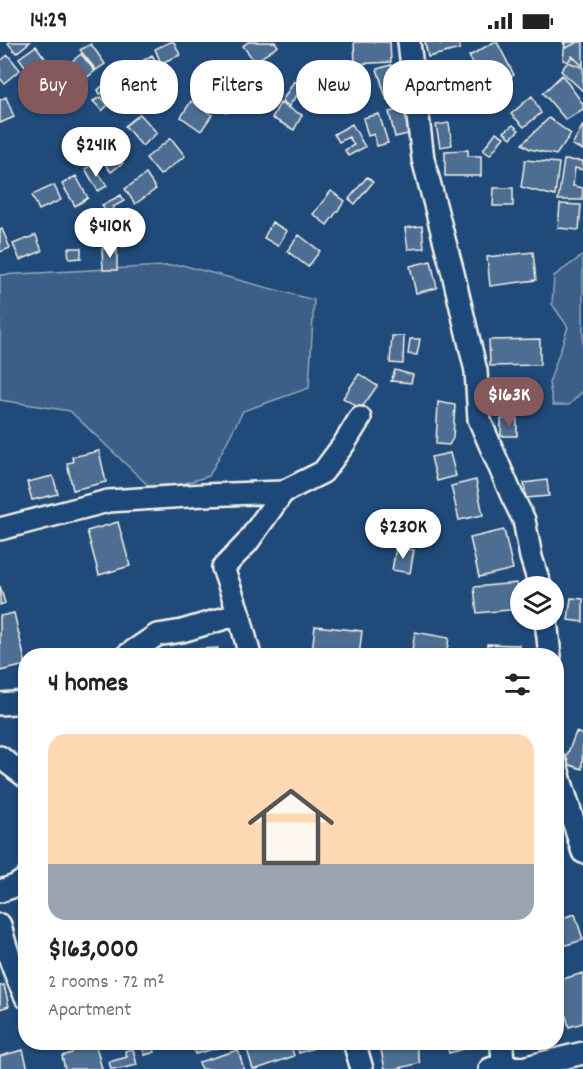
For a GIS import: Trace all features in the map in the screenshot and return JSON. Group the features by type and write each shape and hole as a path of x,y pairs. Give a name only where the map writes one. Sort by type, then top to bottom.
{"street":[{"path":"409,42 423,159 476,370 478,418 524,520 537,576"},
{"path":"0,529 108,501 284,492 323,472 360,418"},
{"path":"248,648 223,568 247,543 284,492"},
{"path":"138,648 157,635 182,631 239,614"},
{"path":"547,630 549,648"},
{"path":"0,704 18,703"},
{"path":"0,757 18,771"},
{"path":"564,792 583,852"},
{"path":"0,891 18,884"},
{"path":"0,925 6,950 18,982"},
{"path":"356,1050 362,1069"},
{"path":"503,1050 510,1068 583,1053"}],"shaded area":[{"path":"582,256 583,391 569,405 553,405 549,383 568,327 552,304 554,276"},
{"path":"182,265 314,300 309,388 243,411 209,476 155,492 70,411 0,400 0,275"}],"building":[{"path":"9,42 30,42 16,53"},
{"path":"174,42 180,55 168,60 160,60 155,49"},
{"path":"248,42 275,42 278,46 258,60 254,60 243,46"},
{"path":"354,42 390,42 391,60 371,63 371,60 355,60"},
{"path":"425,42 441,42 441,44 458,42 460,49 428,57"},
{"path":"497,42 506,60 471,60 469,56"},
{"path":"563,42 578,42 566,48"},
{"path":"565,42 583,42 583,68 563,60"},
{"path":"91,44 102,60 100,60 100,67 96,70 80,50"},
{"path":"36,46 46,60 20,60 19,58"},
{"path":"81,54 86,60 74,60"},
{"path":"8,55 18,68 18,72 4,83 0,78 0,61"},
{"path":"152,55 155,60 144,60"},
{"path":"572,56 583,66 583,91 561,71"},
{"path":"88,62 95,71 88,77"},
{"path":"383,67 383,88 377,69"},
{"path":"562,75 583,104 583,109 566,120 543,93"},
{"path":"294,81 296,82 296,96 289,106 284,102 284,98"},
{"path":"532,96 541,113 524,127 511,114"},
{"path":"6,97 14,117 0,123 0,100"},
{"path":"100,98 100,109 93,101"},
{"path":"190,103 190,114 212,115 201,131 181,117"},
{"path":"284,105 296,112 296,114 302,115 294,130 272,118 274,114 284,114"},
{"path":"140,114 157,133 142,146 125,126"},
{"path":"379,114 388,143 377,146 374,134 368,136 363,118"},
{"path":"389,114 407,114 412,133 395,137"},
{"path":"549,118 571,134 556,155 530,149 522,144"},
{"path":"449,123 452,145 440,147 436,125"},
{"path":"352,124 365,147 348,156 345,150 354,145 349,137 339,142 334,134"},
{"path":"513,125 519,130 511,138 504,132"},
{"path":"583,125 583,150 572,145"},
{"path":"496,132 504,137 490,155 483,150"},
{"path":"171,138 185,156 160,175 146,158"},
{"path":"109,145 123,163 111,172 97,154"},
{"path":"468,150 468,156 481,156 481,176 445,176 445,151"},
{"path":"525,160 559,163 555,196 521,187"},
{"path":"564,160 583,161 583,170 575,168 573,186 583,188 582,200 558,200"},
{"path":"93,164 107,186 98,191 85,169"},
{"path":"146,174 156,189 135,204 125,189"},
{"path":"76,176 88,198 75,206 62,184"},
{"path":"367,177 373,182 355,204 349,199"},
{"path":"54,185 61,200 39,210 32,195"},
{"path":"494,188 513,188 513,206 493,206"},
{"path":"331,191 345,201 327,225 313,214"},
{"path":"121,195 124,201 113,207 117,216 130,209 134,216 113,226 102,205"},
{"path":"560,204 581,205 579,230 558,228"},
{"path":"88,216 96,231 85,237 77,222"},
{"path":"272,222 287,231 278,246 264,238"},
{"path":"134,226 140,238 123,247 117,234"},
{"path":"422,226 424,248 408,249 405,228"},
{"path":"2,229 10,248 0,252 0,230"},
{"path":"36,235 42,251 20,260 13,244"},
{"path":"299,235 320,251 308,267 287,251"},
{"path":"68,248 81,248 81,258 69,259"},
{"path":"102,248 117,248 117,270 103,270"},
{"path":"533,252 536,280 490,286 487,257"},
{"path":"431,261 437,288 416,293 410,266"},
{"path":"392,336 404,336 403,364 390,363"},
{"path":"410,339 420,339 417,355 408,354"},
{"path":"540,339 540,365 490,366 489,340"},
{"path":"395,370 413,375 411,383 391,381"},
{"path":"359,374 377,386 361,409 343,398"},
{"path":"511,383 512,405 522,404 522,383 531,383 532,413 495,415 494,384"},
{"path":"438,402 455,405 453,438 449,445 436,444"},
{"path":"501,419 517,419 517,436 501,436"},
{"path":"99,451 106,482 73,490 67,463 73,462 72,457"},
{"path":"450,453 456,476 437,481 431,457"},
{"path":"53,476 58,494 32,500 27,482"},
{"path":"476,480 483,515 459,520 451,486"},
{"path":"547,480 549,496 526,498 524,483"},
{"path":"118,522 130,566 99,575 87,531"},
{"path":"504,530 513,569 479,577 470,538"},
{"path":"396,547 414,550 410,573 392,570"},
{"path":"510,584 510,610 477,613 474,587"},
{"path":"0,586 5,603 0,605"},
{"path":"571,598 583,599 583,622 568,620"},
{"path":"14,613 22,648 18,648 18,667 0,671 0,616"},
{"path":"315,626 362,631 360,648 312,648"},
{"path":"415,632 449,638 447,648 412,648"},
{"path":"487,644 519,645 519,648 487,648"},
{"path":"576,732 583,735 582,769 564,763"},
{"path":"575,914 583,940 564,946 564,917"},
{"path":"583,973 583,1023 569,1027 564,1009 564,979"},
{"path":"4,985 9,1006 0,1009 0,986"},
{"path":"23,1050 28,1069 0,1069 0,1056"},
{"path":"71,1050 97,1050 102,1069 65,1069 62,1056 72,1053"},
{"path":"133,1050 137,1065 111,1069 109,1062 127,1057 125,1051"},
{"path":"143,1050 154,1050 155,1052 145,1055"},
{"path":"194,1050 210,1050 195,1054"},
{"path":"238,1050 244,1069 201,1069 199,1062"},
{"path":"247,1050 292,1050 294,1056 253,1069"},
{"path":"381,1050 417,1050 420,1063 396,1069 385,1069"}]}
